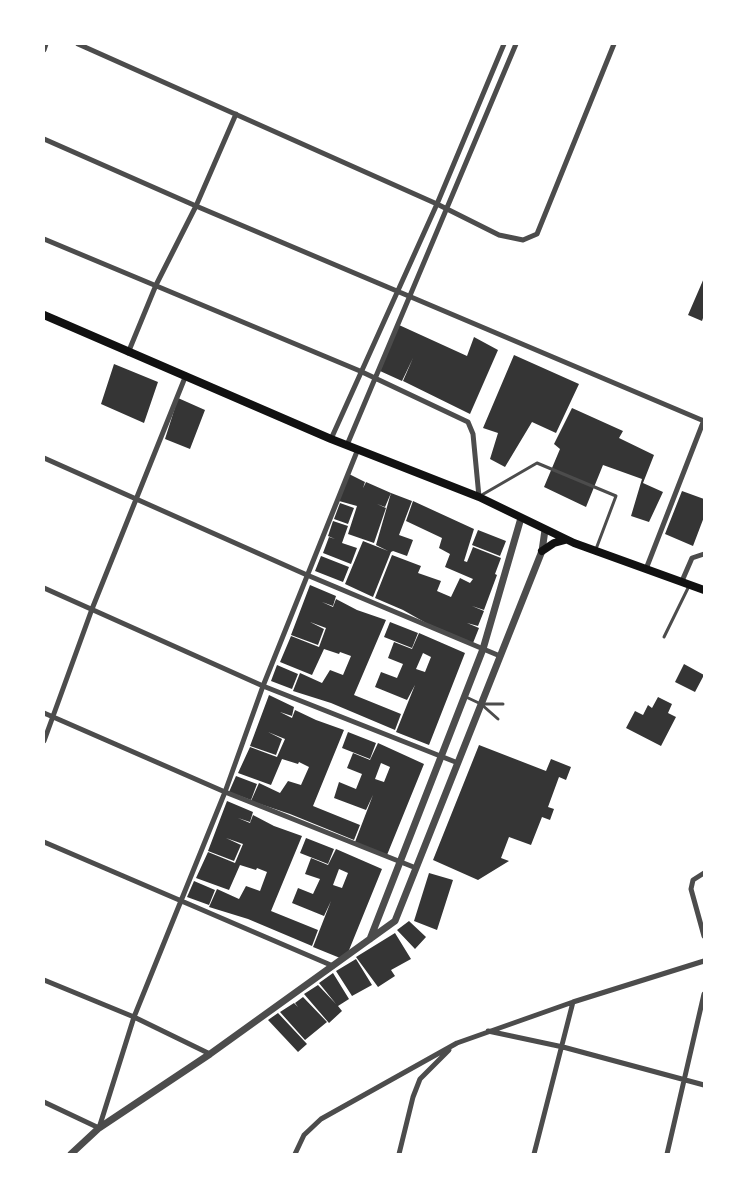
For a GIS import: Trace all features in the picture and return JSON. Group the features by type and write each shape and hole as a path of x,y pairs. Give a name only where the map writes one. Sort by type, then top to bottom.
{"main road":[{"path":"44,315 331,439 479,497 574,543"},
{"path":"542,551 564,539 705,591"}],"street":[{"path":"44,50 46,44"},
{"path":"78,44 437,204 499,235 522,240 537,234 614,44"},
{"path":"331,439 360,371 399,291 504,44"},
{"path":"347,445 516,44"},
{"path":"128,353 156,285 196,206 236,114"},
{"path":"44,140 704,419 646,569"},
{"path":"44,239 360,371 468,422 473,434 479,497"},
{"path":"44,741 92,609 186,375"},
{"path":"99,1128 134,1017 225,792 263,686 358,449"},
{"path":"44,458 307,575 500,656"},
{"path":"370,940 483,649 521,518"},
{"path":"71,1155 99,1128 210,1054 395,921 542,551 545,530"},
{"path":"686,583 692,558 705,554"},
{"path":"44,588 263,686 458,762"},
{"path":"44,713 225,792 416,868"},
{"path":"44,842 333,966"},
{"path":"705,873 693,880 691,889 705,936"},
{"path":"295,1155 304,1135 321,1119 457,1042 573,1002 705,961"},
{"path":"44,980 134,1017 210,1054"},
{"path":"667,1155 705,994"},
{"path":"534,1155 573,1002"},
{"path":"487,1031 563,1047 705,1085"},
{"path":"399,1155 413,1097 420,1079 457,1042"},
{"path":"44,1102 99,1128"}],"lane":[{"path":"479,497 537,462 616,496 595,551"},
{"path":"664,637 686,583"},
{"path":"464,696 481,704 498,719"},
{"path":"481,704 503,704"}],"building":[{"path":"704,278 704,315 702,321 688,315"},
{"path":"399,325 467,356 474,337 498,350 470,414 403,381 413,358 402,381 380,371"},
{"path":"514,355 579,384 556,433 532,422 505,467 490,459 498,433 483,428"},
{"path":"114,364 158,382 144,423 101,404"},
{"path":"178,398 205,410 190,449 165,439"},
{"path":"572,408 623,431 619,438 654,455 643,483 663,492 649,522 631,516 642,479 603,465 586,507 544,487 560,449 554,444"},
{"path":"349,474 365,482 363,488 366,482 391,493 385,507 377,504 386,508 374,543 348,534 357,506 339,501"},
{"path":"682,491 704,499 704,517 693,546 665,534"},
{"path":"391,493 412,501 399,535 413,540 407,556 391,552 373,597 345,584 363,541 388,551 376,545"},
{"path":"413,501 474,529 464,561 467,562 473,547 501,558 484,610 472,606 484,611 478,626 467,623 479,628 473,643 375,598 392,555 421,566 418,573 441,581 437,591 451,597 460,578 470,583 473,579 445,567 450,554 439,548 442,538 406,521"},
{"path":"340,503 354,508 348,524 334,519"},
{"path":"333,521 348,526 342,543 357,548 351,564 323,553 329,537 335,539 328,536"},
{"path":"478,530 506,541 500,556 472,545"},
{"path":"321,556 349,567 343,582 315,571"},
{"path":"310,585 336,596 333,606 322,602 333,607 336,599 357,610 386,620 354,695 401,714 395,730 331,703 293,691 300,673 322,683 330,670 343,675 351,656 324,649 312,675 280,662 291,636 319,647 326,628 310,622 324,629 318,645 291,635"},
{"path":"390,622 418,633 412,648 384,637"},
{"path":"419,633 465,653 429,745 396,732 415,685 407,700 375,687 381,672 397,678 403,664 388,658 394,642 412,649","holes":["423,653 431,657 425,672 416,669"]},
{"path":"684,664 704,675 695,692 675,682"},
{"path":"277,665 298,674 292,689 271,681"},
{"path":"269,695 294,707 292,716 280,712 292,718 295,710 344,730 313,806 360,825 354,840 251,801 259,783 280,793 288,781 301,785 309,767 299,762 298,764 282,759 271,785 238,773 250,747 277,757 285,739 268,732 282,739 276,755 250,746"},
{"path":"658,697 672,704 668,713 676,717 661,746 626,728 635,711 643,715 648,705 652,708"},
{"path":"348,732 376,743 370,759 342,748"},
{"path":"378,743 424,764 387,855 355,842 373,795 366,810 334,798 339,782 356,789 362,774 347,768 353,753 370,760","holes":["381,763 390,767 384,782 375,779"]},
{"path":"479,745 546,771 551,759 571,767 566,780 559,777 548,807 554,809 550,820 542,817 531,845 509,837 501,858 509,861 478,880 433,860"},
{"path":"236,776 257,784 251,800 229,792"},
{"path":"227,801 253,812 250,822 238,818 250,823 253,815 274,826 302,836 271,911 318,930 312,946 248,919 209,907 217,889 239,899 246,886 260,891 267,872 240,865 229,890 196,878 208,852 235,863 243,844 226,838 241,845 234,861 208,851"},
{"path":"306,838 334,849 328,864 300,853"},
{"path":"336,849 382,869 345,960 313,947 331,901 324,916 292,903 298,888 313,894 320,879 305,874 311,858 328,865","holes":["339,869 348,873 342,888 333,885"]},
{"path":"429,873 453,880 437,930 414,921"},
{"path":"194,881 215,890 209,905 187,897"},
{"path":"409,921 426,937 415,949 397,930"},
{"path":"395,933 411,959 391,970 395,976 378,987 356,957"},
{"path":"356,959 372,985 352,996 336,971"},
{"path":"333,973 349,999 338,1006 342,1011 329,1023 304,994 318,985 336,1004 319,983"},
{"path":"303,997 327,1022 305,1040 280,1012 294,1003 298,1007 295,1003"},
{"path":"278,1013 307,1044 298,1052 268,1020"}]}
